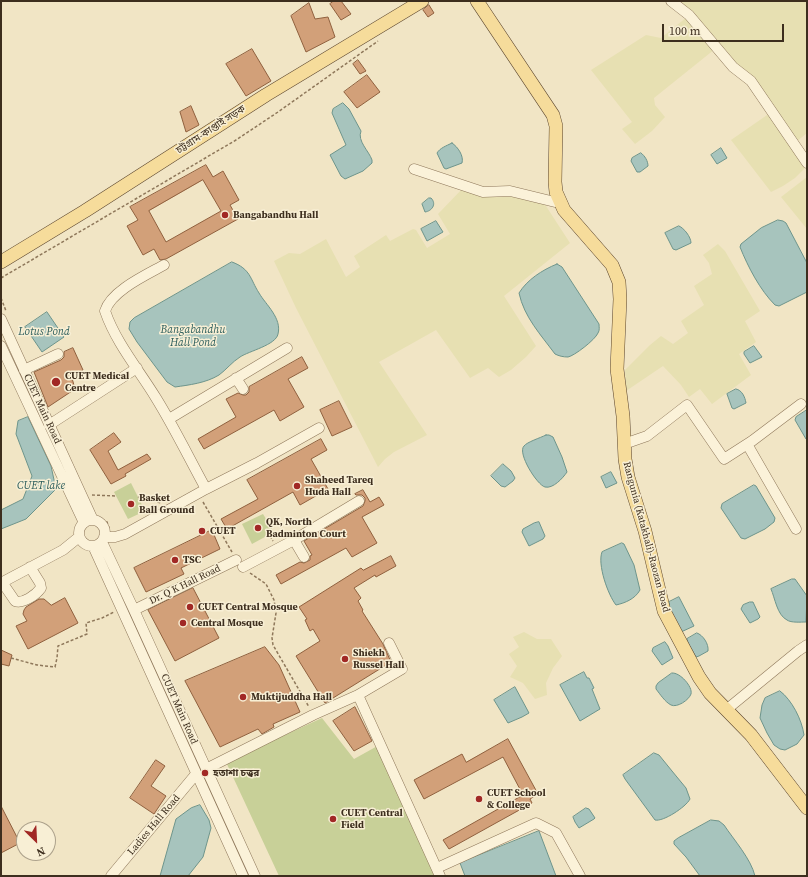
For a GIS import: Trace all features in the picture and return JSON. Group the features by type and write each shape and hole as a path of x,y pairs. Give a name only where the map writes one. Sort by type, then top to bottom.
{"main road":[{"name":"চট্টগ্রাম-কাপ্তাই সড়ক","path":"1,262 85,211 266,95 422,1"},
{"name":"Rangunia (Katakhali)-Raozan Road","path":"476,1 553,115 555,120 555,182 559,201 564,210 612,265 619,282 620,299 616,369 623,416 624,444 628,476 645,531 664,611 699,677 710,693 751,735 807,808"}],"street":[{"path":"671,1 689,15 733,67 751,81 807,163"},
{"path":"414,169 483,192 510,191 555,202 559,201"},
{"path":"164,265 128,286 113,298 106,311 114,332 168,419 202,491"},
{"name":"CUET Main Road","path":"4,316 24,370 92,520"},
{"name":"CUET Main Road","path":"1,346 92,520"},
{"path":"168,419 287,348"},
{"path":"24,370 58,354"},
{"path":"49,425 136,366"},
{"path":"236,378 243,389"},
{"path":"624,444 646,436 687,406 724,459 748,444 801,404"},
{"path":"102,539 104,530 102,525 92,520 79,530 79,538 85,544 125,534 202,491 287,451 319,428"},
{"path":"748,444 796,529"},
{"name":"Dr. Q K Hall Road","path":"134,610 294,540 359,501"},
{"path":"30,567 40,583 41,588 38,593 21,602 15,601 2,582 30,567 63,550 79,538"},
{"name":"CUET Main Road","path":"102,539 121,609 243,876"},
{"name":"CUET Main Road","path":"102,539 255,876"},
{"path":"294,540 304,557"},
{"path":"206,769 313,715 358,695 402,669 389,643"},
{"path":"726,710 807,645"},
{"path":"358,695 439,872 536,823 556,833 580,876"},
{"name":"Ladies Hall Road","path":"111,876 196,774"}],"path":[{"path":"1,278 236,140 382,38"},
{"path":"1,298 4,316"},
{"path":"202,491 239,563 266,584 274,600 276,613 272,638 273,645 313,715"},
{"path":"81,494 116,496"},
{"path":"138,497 153,500 172,507"},
{"path":"92,520 107,522 102,539"},
{"path":"11,658 38,665 55,667 58,646 87,634 86,623 102,618 121,609"}],"shaded area":[{"path":"678,1 807,1 807,133 796,142 738,65"},
{"path":"687,17 715,49 654,98 655,105 665,117 652,131 635,144 622,129 632,122 591,70 646,35 661,38"},
{"path":"770,113 807,166 795,178 771,192 731,140"},
{"path":"807,177 807,229 781,197"},
{"path":"463,188 485,197 501,194 544,203 570,243 504,296 536,346 511,370 499,377 488,368 470,378 436,330 379,362 427,435 394,452 378,467 296,308 274,261 289,253 300,254 326,239 346,277 360,267 354,256 386,235 390,241 413,229 416,230 427,248 450,234 438,214"},
{"path":"718,244 725,251 760,311 745,321 756,342 739,354 751,375 712,404 700,389 689,397 681,385 663,366 626,391 625,370 650,345 661,336 673,344 688,333 681,321 704,305 694,286 712,274 709,263 703,255"},
{"path":"524,632 537,639 551,639 562,656 553,668 546,683 547,695 535,699 523,683 510,677 517,666 509,654 519,647 513,637"}],"green space":[{"name":"Basket Ball Ground","path":"131,483 145,511 128,519 114,492"},
{"name":"QK, North Badminton Court","path":"263,514 274,532 252,544 242,524"},
{"name":"CUET Central Field","path":"322,718 354,759 381,744 439,876 279,876 226,762"}],"water":[{"path":"343,103 349,109 361,131 360,135 362,142 372,160 372,163 363,171 345,179 341,176 330,155 346,145 332,113 333,109"},
{"path":"452,143 460,152 462,163 446,169 444,168 437,153 441,148"},
{"path":"721,148 727,158 717,164 711,155"},
{"path":"641,153 646,159 648,166 640,172 637,172 631,161 632,158"},
{"path":"429,198 433,200 434,205 432,209 425,212 422,204"},
{"path":"778,220 786,223 807,263 807,292 779,306 775,305 759,285 740,247 741,244 761,228"},
{"path":"436,221 443,232 427,241 421,229"},
{"path":"679,226 687,233 691,243 676,250 673,249 665,233"},
{"name":"Bangabandhu Hall Pond","path":"232,262 247,271 259,293 276,317 279,328 278,334 276,338 267,345 240,357 214,378 175,387 167,382 137,342 129,329 130,322 134,318"},
{"path":"557,264 562,267 599,324 599,332 593,340 579,351 568,357 555,354 529,318 521,302 519,293 522,288 535,276"},
{"name":"Lotus Pond","path":"47,312 64,337 42,352 25,327"},
{"path":"754,346 762,357 750,363 744,352"},
{"path":"736,389 743,394 746,403 734,409 732,408 727,394"},
{"path":"807,410 806,439 795,420 796,417"},
{"name":"CUET lake","path":"28,417 51,466 56,489 26,519 1,529 1,510 23,499 32,476 16,434 18,421"},
{"path":"546,435 553,437 567,472 558,482 548,487 545,487 537,481 525,462 523,455 524,446"},
{"path":"503,464 511,471 515,478 505,487 501,486 491,476"},
{"path":"611,472 617,483 606,488 601,477"},
{"path":"754,485 775,518 774,522 765,529 745,539 741,538 721,508 722,504"},
{"path":"539,522 545,536 543,539 529,546 522,532 523,529"},
{"path":"622,543 624,544 634,565 640,590 630,600 616,605 604,579 601,557 602,552"},
{"path":"795,579 807,596 806,622 791,622 784,618 779,610 771,589"},
{"path":"679,597 694,626 681,632 670,609 669,602"},
{"path":"753,602 760,617 750,623 741,609 743,605"},
{"path":"697,633 705,640 708,646 708,651 696,657 687,639"},
{"path":"665,642 673,658 662,665 652,651 653,648"},
{"path":"584,672 594,688 592,689 600,709 580,721 560,685"},
{"path":"672,673 682,677 688,684 691,691 688,699 674,706 669,704 656,689 658,683"},
{"path":"515,687 529,713 508,723 494,700"},
{"path":"780,691 789,700 796,711 804,735 797,744 785,750 774,745 760,718 762,705 765,698"},
{"path":"654,753 659,755 686,788 690,799 684,806 674,813 659,820 655,820 623,775"},
{"path":"200,805 209,820 211,828 203,857 188,876 160,876 176,819 191,808"},
{"path":"586,808 589,809 595,818 579,828 573,817"},
{"path":"711,820 719,821 724,825 746,856 755,876 700,876 674,844 674,841 678,838"},
{"path":"539,831 556,876 465,876 460,863"}],"building":[{"path":"334,1 341,1 351,14 341,20 330,4"},
{"path":"309,3 315,19 328,17 335,37 306,52 291,16"},
{"path":"429,5 434,13 428,17 423,10"},
{"path":"252,49 271,81 246,96 226,64"},
{"path":"358,60 366,71 360,74 353,64"},
{"path":"367,75 380,92 357,108 344,92"},
{"path":"191,106 199,125 186,132 180,112"},
{"name":"Bangabandhu Hall","path":"206,165 213,177 223,171 239,200 230,205 238,219 166,259 160,260 154,249 143,255 127,226 138,220 130,207","holes":["203,180 221,211 166,242 149,211"]},
{"name":"CUET Medical Centre","path":"73,348 83,370 72,378 75,389 48,407 34,372 61,360 64,357 64,352"},
{"path":"302,357 308,368 288,379 304,407 280,421 274,410 204,449 198,439 236,417 226,399 238,393 246,395 249,392 249,387"},
{"path":"339,401 352,427 332,436 320,410"},
{"path":"114,433 121,442 108,451 118,470 147,454 151,459 111,484 90,450"},
{"name":"Shaheed Tareq Huda Hall","path":"321,439 327,450 311,459 328,489 300,505 293,492 227,529 221,519 258,499 247,480"},
{"path":"363,490 370,502 379,497 384,505 362,517 377,543 352,557 346,548 281,584 276,575 300,562 304,563 310,560 310,556 312,555 304,541 363,506 365,498 362,495 355,494"},
{"path":"212,530 220,549 181,568 184,574 146,592 134,568"},
{"name":"Shiekh Russel Hall","path":"391,556 396,566 376,577 375,575 354,588 361,598 358,601 363,610 362,611 383,644 391,662 325,703 296,656 320,641 313,629 310,631 305,620 307,619 299,607 361,568 363,570"},
{"name":"Central Mosque","path":"193,588 219,638 175,661 148,610"},
{"path":"65,598 78,623 28,649 16,626 27,621 23,614 26,607 39,599 44,599 51,605"},
{"name":"Muktijuddha Hall","path":"265,647 279,665 300,712 273,724 274,727 262,734 258,729 220,747 185,681"},
{"path":"1,650 12,655 9,666 1,664"},
{"path":"355,707 372,741 354,751 333,721"},
{"path":"508,739 538,794 530,799 532,803 449,849 443,840 523,795 503,757 424,799 414,780 462,754 466,762"},
{"path":"156,760 165,766 151,786 166,796 154,814 130,798"},
{"path":"1,806 16,835 16,845 1,853"}],"place":[{"name":"Bangabandhu Hall","path":"225,215"},
{"name":"CUET Medical Centre","path":"56,382"},
{"name":"Shaheed Tareq Huda Hall","path":"297,486"},
{"name":"Basket Ball Ground","path":"131,504"},
{"name":"QK, North Badminton Court","path":"258,528"},
{"name":"CUET","path":"202,531"},
{"name":"TSC","path":"175,560"},
{"name":"CUET Central Mosque","path":"190,607"},
{"name":"Central Mosque","path":"183,623"},
{"name":"Shiekh Russel Hall","path":"345,659"},
{"name":"Muktijuddha Hall","path":"243,697"},
{"name":"হতাশা চত্ত্বর","path":"205,773"},
{"name":"CUET School & College","path":"479,799"},
{"name":"CUET Central Field","path":"333,819"}]}
